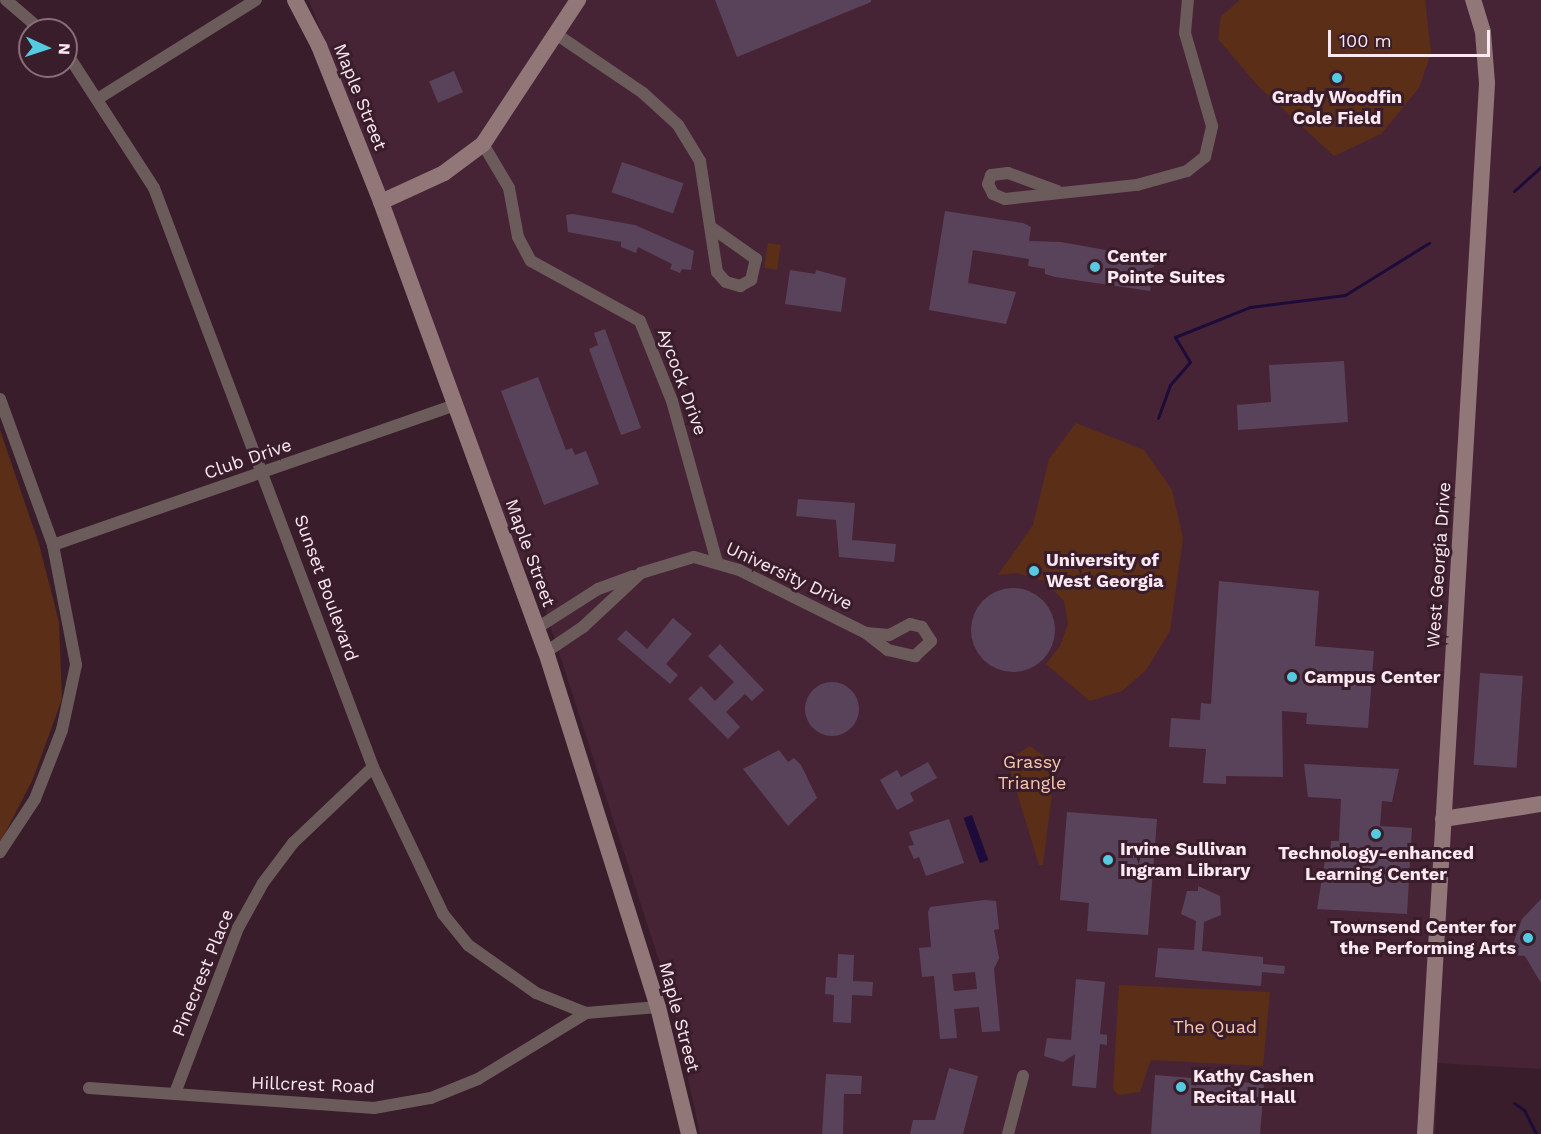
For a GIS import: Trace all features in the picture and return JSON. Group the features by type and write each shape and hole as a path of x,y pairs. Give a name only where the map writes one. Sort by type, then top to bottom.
{"street":[{"path":"6,0 27,18"},
{"path":"99,99 256,0"},
{"name":"Maple Street","path":"295,0 319,46 381,202 546,652 658,1007 689,1134"},
{"path":"381,202 444,173 483,144 578,0"},
{"path":"1057,191 1008,172 991,175 988,184 993,194 1005,199 1057,191 1137,185 1194,168 1205,157 1212,126 1185,33 1188,0"},
{"name":"West Georgia Drive","path":"1425,1134 1487,83 1483,32 1473,0"},
{"path":"556,34 643,93 678,125 700,161 717,272 726,282 740,286 751,280 756,259 712,228"},
{"name":"Sunset Boulevard","path":"78,69 154,188 373,767 443,914 468,945 507,977 586,1013 658,1007"},
{"name":"Aycock Drive","path":"483,144 509,188 518,237 531,261 640,321 676,411 717,562"},
{"path":"0,399 54,545 72,625 76,665 72,696 35,799 0,852"},
{"name":"Club Drive","path":"54,545 264,474 454,405"},
{"name":"University Drive","path":"546,652 583,627 641,573 694,557 717,562 866,633 905,655 924,652 930,641 922,627 910,624 889,635 866,633"},
{"path":"537,628 598,589 641,573"},
{"name":"Pinecrest Place","path":"175,1093 238,928 263,883 292,843 373,767"},
{"path":"1443,819 1541,804"},
{"name":"Hillcrest Road","path":"88,1088 175,1093 288,1105 374,1108 431,1098 478,1078 586,1013"},
{"path":"1008,1134 1023,1076"}],"shaded area":[{"name":"University of West Georgia","path":"309,0 1541,0 1541,1069 1438,1063 1435,1134 700,1134 670,994 539,591 516,550"},
{"path":"972,815 988,860 980,863 964,818"}],"green space":[{"name":"Grady Woodfin Cole Field","path":"1240,0 1425,0 1431,52 1419,88 1381,134 1334,156 1258,86 1218,39 1221,16"},
{"path":"768,243 781,245 777,270 764,268"},
{"path":"1076,423 1144,450 1172,490 1183,538 1170,631 1146,670 1122,691 1090,701 1046,664 1060,646 1068,624 1064,601 1044,581 1017,573 998,575 1033,525 1049,459"},
{"path":"0,430 39,544 59,622 62,699 33,779 0,843"},
{"name":"Grassy Triangle","path":"1030,746 1053,763 1055,769 1043,865 1039,865 1009,767 1010,758"},
{"name":"The Quad","path":"1119,985 1270,992 1263,1066 1151,1060 1140,1092 1118,1095 1113,1089"}],"building":[{"path":"715,0 871,0 871,2 737,57"},
{"path":"454,71 463,92 438,103 429,82"},
{"path":"622,162 683,183 673,213 612,192"},
{"name":"Center Pointe Suites","path":"945,211 1023,223 1031,227 1029,241 1061,242 1155,259 1150,291 1055,277 1045,274 1045,269 1028,266 1029,259 973,250 968,283 1016,292 1006,324 929,310"},
{"path":"573,214 635,225 694,251 691,270 682,269 680,273 670,269 672,264 638,247 636,253 621,247 621,242 568,232 566,215"},
{"path":"790,270 815,274 816,270 846,278 841,312 785,304"},
{"path":"605,329 641,428 621,435 589,349 598,345 594,333"},
{"path":"1344,361 1348,422 1238,430 1237,405 1271,402 1269,365"},
{"path":"538,377 566,450 572,448 575,455 586,451 599,484 544,505 501,391"},
{"path":"798,499 855,503 852,540 896,544 894,562 839,557 836,520 796,516"},
{"name":"Campus Center","path":"1219,581 1319,591 1315,646 1374,651 1368,728 1306,724 1307,713 1282,711 1283,777 1226,776 1226,784 1203,783 1206,749 1169,747 1171,718 1200,720 1201,703 1211,704"},
{"path":"1013,588 1029,591 1043,600 1052,614 1055,630 1052,646 1043,660 1029,669 1013,672 997,669 983,660 974,646 971,630 974,614 983,600 997,591"},
{"path":"673,618 692,634 666,664 678,675 670,684 617,639 626,630 647,649"},
{"path":"720,644 764,690 752,701 745,694 726,712 740,727 728,739 688,699 701,686 715,701 734,682 708,656"},
{"path":"1480,673 1523,676 1516,768 1474,765"},
{"path":"832,682 842,684 851,690 857,699 859,709 857,719 851,728 842,734 832,736 822,734 813,728 807,719 805,709 807,699 813,690 822,684"},
{"path":"779,750 788,762 794,758 801,765 817,798 788,826 743,769"},
{"path":"928,762 937,778 910,793 914,801 897,810 880,780 897,770 901,777"},
{"name":"Technology-enhanced Learning Center","path":"1304,764 1399,769 1392,802 1382,801 1380,826 1412,828 1407,914 1317,909 1325,860 1330,860 1331,841 1339,841 1341,799 1308,797"},
{"name":"Irvine Sullivan Ingram Library","path":"1067,812 1157,819 1148,935 1087,931 1089,903 1060,900"},
{"path":"949,819 964,863 926,876 919,857 914,859 908,846 914,845 909,832"},
{"path":"1198,886 1220,896 1221,915 1204,922 1202,951 1263,957 1263,964 1285,966 1284,974 1262,972 1261,986 1155,977 1158,948 1194,950 1196,921 1181,914 1187,891 1198,891"},
{"name":"Townsend Center for the Performing Arts","path":"1541,899 1541,983 1525,956 1514,955 1513,944 1522,919"},
{"path":"984,900 996,901 999,929 994,930 999,958 994,969 1000,1031 982,1032 979,1007 954,1009 957,1038 940,1039 934,976 922,977 919,948 931,947 928,912 930,907","holes":["975,972 977,989 954,991 952,974"]},
{"path":"838,954 854,955 853,981 873,982 872,996 852,995 851,1023 833,1022 834,995 825,994 826,977 837,978"},
{"path":"1076,979 1105,982 1100,1034 1107,1035 1107,1045 1100,1044 1096,1088 1072,1086 1075,1054 1063,1062 1044,1056 1047,1038 1071,1040"},
{"path":"949,1068 978,1076 963,1134 910,1134 913,1120 935,1120"},
{"path":"826,1074 862,1076 861,1094 844,1094 843,1134 822,1134"},
{"path":"1155,1075 1264,1084 1260,1134 1151,1134"}],"waterway":[{"path":"1514,191 1541,167"},
{"path":"1158,418 1170,385 1190,362 1175,337 1250,307 1345,295 1429,243"},
{"path":"1514,1103 1524,1110 1536,1134"}],"place":[{"name":"Grady Woodfin Cole Field","path":"1337,78"},
{"name":"Center Pointe Suites","path":"1095,267"},
{"name":"University of West Georgia","path":"1034,571"},
{"name":"Campus Center","path":"1292,677"},
{"name":"Technology-enhanced Learning Center","path":"1376,834"},
{"name":"Irvine Sullivan Ingram Library","path":"1108,860"},
{"name":"Townsend Center for the Performing Arts","path":"1528,938"},
{"name":"Kathy Cashen Recital Hall","path":"1181,1087"}]}
